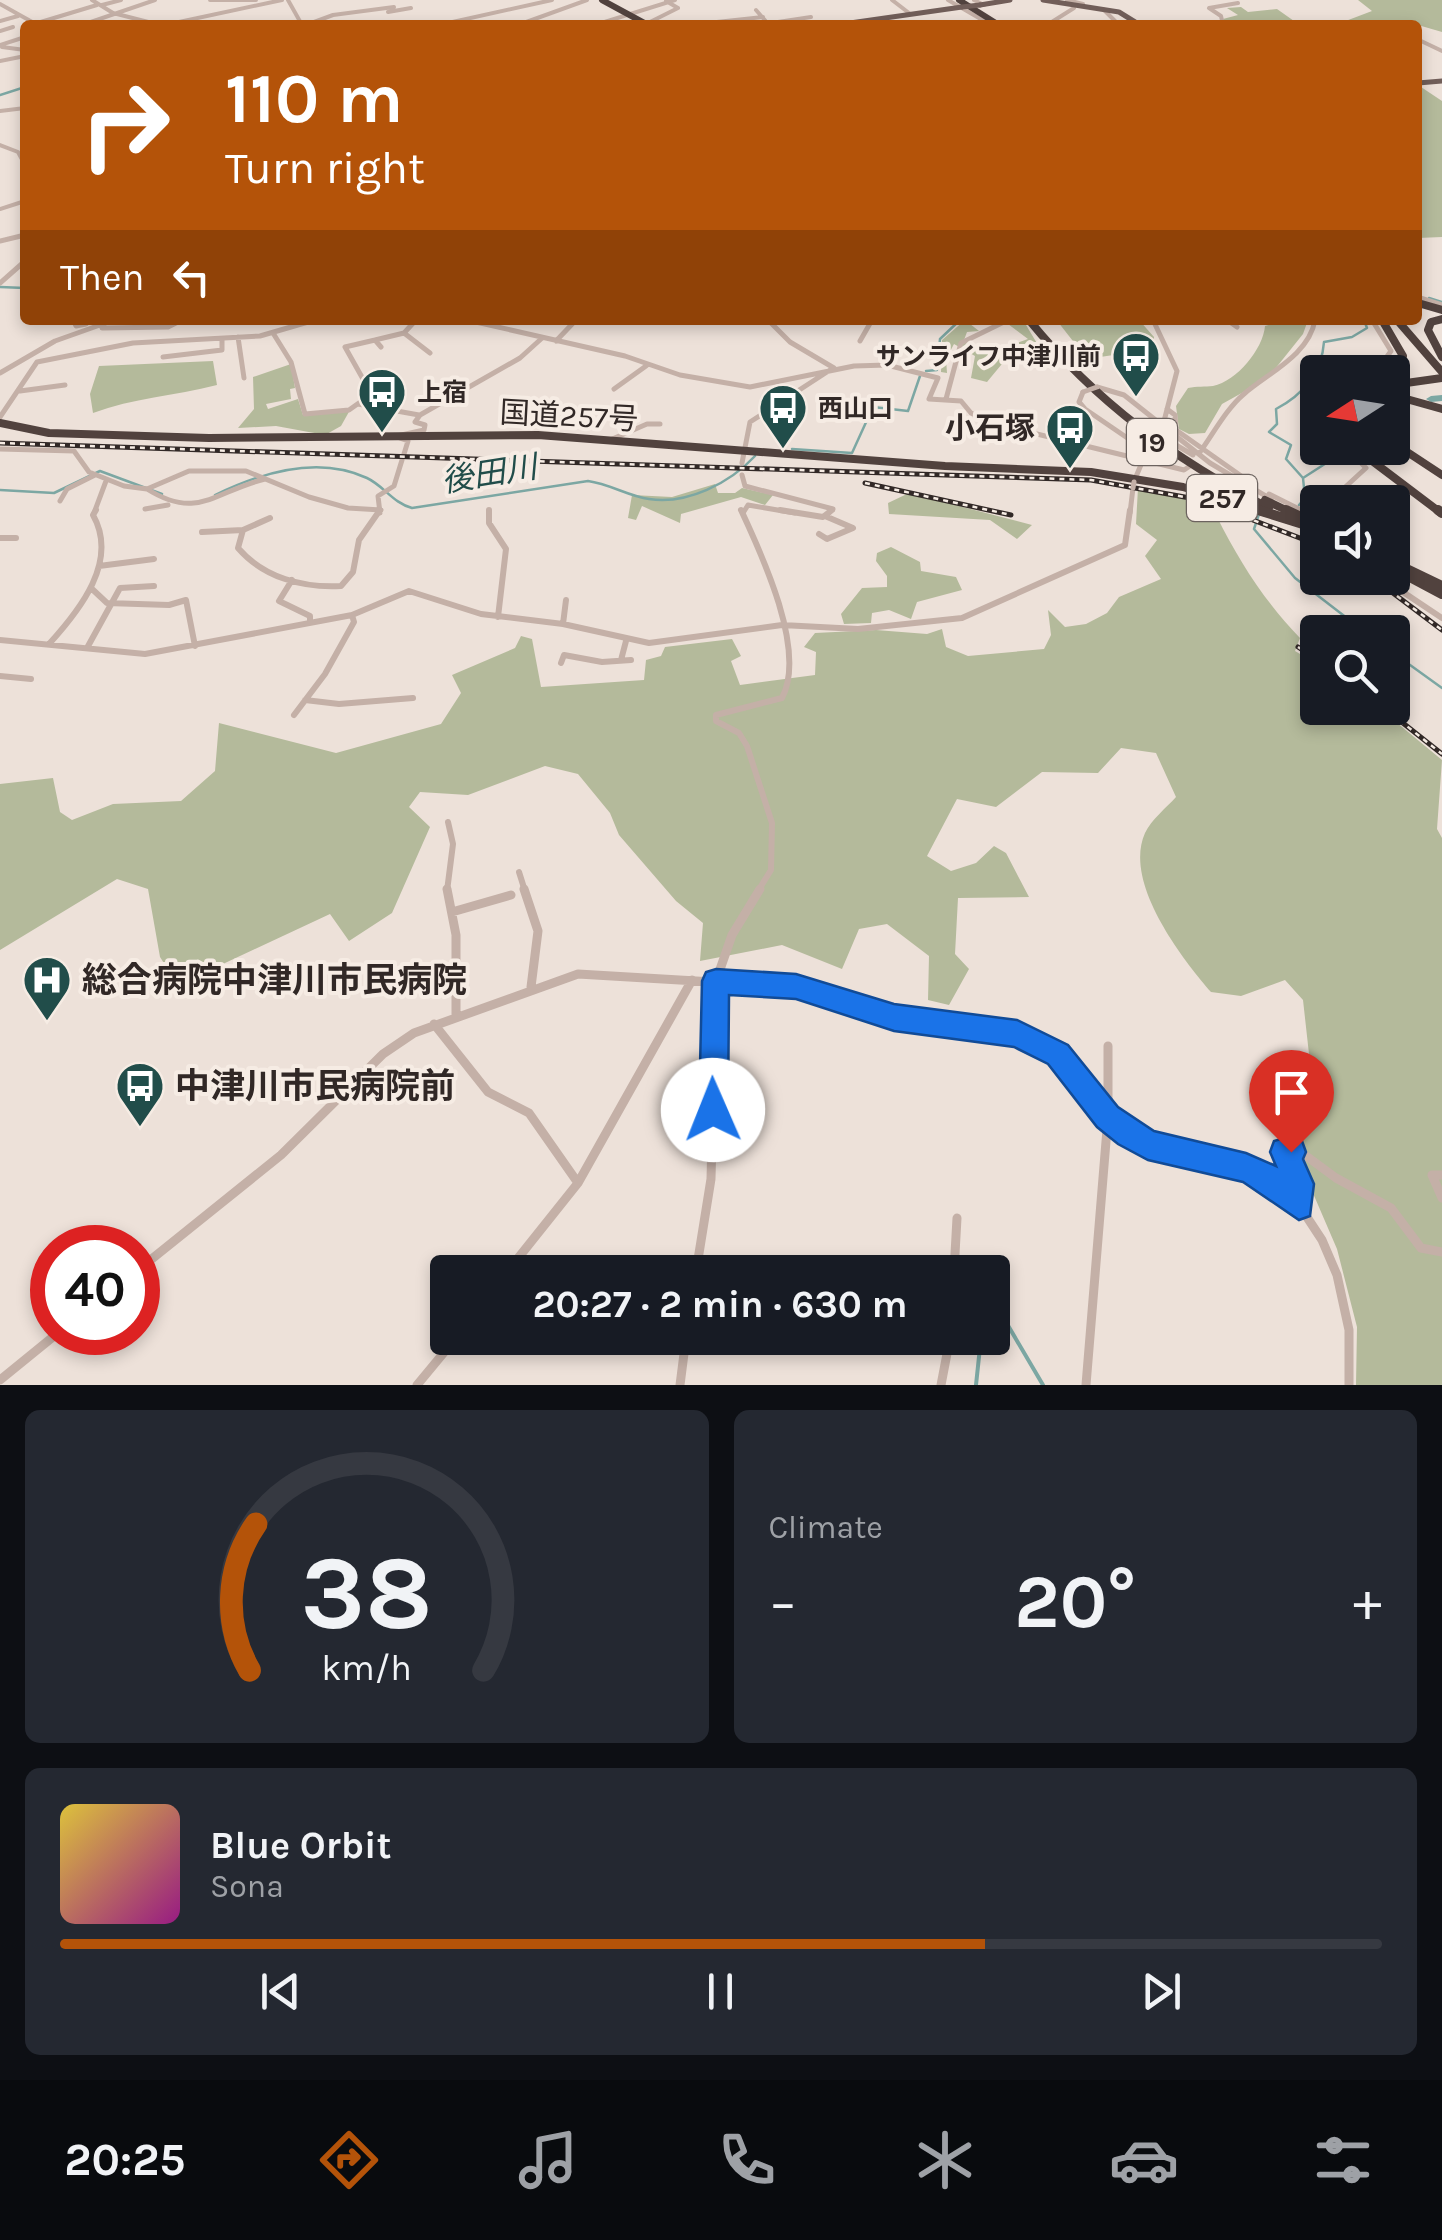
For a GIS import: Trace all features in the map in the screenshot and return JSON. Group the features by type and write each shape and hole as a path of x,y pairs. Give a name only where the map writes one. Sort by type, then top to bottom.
{"highway":[{"path":"604,0 640,20"},
{"path":"961,4 992,20"},
{"path":"1442,318 1432,322 1428,330 1442,360"},
{"name":"19","path":"1036,325 1079,373 1128,417 1194,464 1300,517"},
{"name":"19","path":"1036,325 1097,398 1241,499"},
{"path":"1385,325 1401,355"},
{"path":"1405,325 1442,377 1410,385"},
{"path":"1406,325 1442,360"},
{"path":"1410,396 1442,409"},
{"name":"国道257号","path":"0,420 35,432 89,434 526,434 1134,482"},
{"path":"1410,454 1442,475"},
{"path":"1377,465 1439,513"},
{"name":"257","path":"1134,482 1241,499 1300,519"},
{"path":"1410,568 1442,577"},
{"path":"1410,572 1442,590"}],"main road":[{"path":"874,20 961,4 1010,0"},
{"path":"1043,0 1074,8 1127,11 1135,20"}],"street":[{"path":"92,0 113,13 142,20"},
{"path":"49,20 120,0"},
{"path":"95,20 155,0"},
{"path":"210,0 256,0"},
{"path":"187,20 285,0 300,20"},
{"path":"463,20 552,0"},
{"path":"532,20 586,0"},
{"path":"610,20 675,0"},
{"path":"892,0 909,13"},
{"path":"948,0 984,20"},
{"path":"974,0 982,5"},
{"path":"1067,0 1100,8 1113,20"},
{"path":"1221,20 1210,8 1238,3 1234,0"},
{"path":"660,20 678,7 665,1"},
{"path":"0,2 28,20"},
{"path":"324,20 394,7"},
{"path":"328,19 410,8"},
{"path":"1055,20 1074,8"},
{"path":"756,10 765,20"},
{"path":"0,21 19,16"},
{"path":"735,20 762,17"},
{"path":"789,20 812,17"},
{"path":"0,31 12,27"},
{"path":"0,282 20,266"},
{"path":"0,372 68,335 99,325"},
{"path":"37,362 133,343 222,339 298,325"},
{"path":"366,398 363,379 345,347 404,333 411,325"},
{"path":"486,325 750,387 833,369 887,366 918,372 938,378 927,398 961,401 971,413 992,423 1184,470 1190,466"},
{"path":"555,342 571,325"},
{"path":"773,325 790,342 833,369"},
{"path":"860,340 869,325"},
{"path":"946,400 961,344 998,325"},
{"path":"1155,325 1178,371 1163,426"},
{"path":"1199,452 1243,394 1272,377 1313,332 1314,325"},
{"path":"1375,325 1391,351 1388,355"},
{"path":"273,332 291,362 302,413 349,410 366,398 402,385"},
{"path":"404,333 430,353"},
{"path":"238,337 244,378"},
{"path":"163,357 222,350 222,339"},
{"path":"243,530 238,548 256,570 334,588 347,582 361,532 381,510 385,492 403,457 408,440 396,437 397,433 426,429 415,422 420,416 520,358 541,339"},
{"path":"375,340 381,347"},
{"path":"0,420 37,362 38,356 32,354"},
{"path":"0,365 13,365"},
{"path":"614,389 648,366"},
{"path":"742,464 750,422 833,369"},
{"path":"19,391 65,385"},
{"path":"0,652 4,640 131,655 194,646 352,615 408,592 498,617 563,624 626,641 660,643 782,625 847,629 962,618 1125,545 1134,482 1144,460 1138,444 1082,406 1082,392 1097,387 1118,392 1210,463 1300,516"},
{"path":"358,404 420,416"},
{"path":"1152,417 1166,411 1176,415 1174,428 1199,452"},
{"path":"1128,417 1224,466 1300,515"},
{"path":"610,440 646,424 660,424"},
{"path":"0,449 74,451 93,474 150,488 169,505"},
{"path":"1347,485 1366,468 1363,465"},
{"path":"150,488 190,471 256,474 335,504 381,510"},
{"path":"60,501 66,489 93,474"},
{"path":"742,475 745,486 830,506 832,513 826,516"},
{"path":"145,509 199,506 242,484 266,478"},
{"path":"106,480 93,515 100,524 102,542 99,566 91,576 94,596 112,603 186,600 194,646"},
{"path":"1208,482 1214,489 1241,499"},
{"path":"699,1255 710,1179 716,981 732,934 771,870 774,841 747,746 739,734 716,722 716,716 772,702 787,692 782,625 773,577 741,509 748,505 826,516 853,528 827,538 819,534"},
{"path":"490,510 489,523 506,549 505,592 498,617"},
{"path":"202,532 243,530 270,518"},
{"path":"0,538 16,538"},
{"path":"99,566 154,559"},
{"path":"292,580 279,601 310,616 310,623"},
{"path":"86,649 120,588 154,586"},
{"path":"49,645 91,588"},
{"path":"1408,595 1442,618"},
{"path":"563,624 566,600"},
{"path":"294,715 325,674 354,622 352,615"},
{"path":"621,660 626,641"},
{"path":"561,663 564,656 631,660"},
{"path":"0,676 31,679"},
{"path":"304,700 339,704 413,698"},
{"path":"448,822 453,844 447,892 459,972 456,1016"},
{"path":"519,872 538,931 531,988"},
{"path":"452,912 511,896"},
{"path":"160,1252 281,1155 383,1054 434,1024 562,978 603,972 796,987 894,1018 1017,1034 1058,1055 1108,1117 1148,1145 1246,1168 1268,1178 1299,1205 1322,1240 1344,1301 1349,1385"},
{"path":"521,1255 578,1183 692,980"},
{"path":"434,1024 488,1092 529,1113 578,1183"},
{"path":"1086,1385 1108,1117 1108,1046"},
{"path":"1299,1205 1298,1184 1285,1152 1294,1147 1336,1178 1391,1208 1422,1248 1442,1252"},
{"path":"1442,1174 1432,1175 1442,1198"},
{"path":"955,1255 957,1218"},
{"path":"0,1380 31,1355"},
{"path":"416,1385 442,1355"},
{"path":"680,1385 684,1355"},
{"path":"942,1385 947,1355"}],"green space":[{"path":"1358,0 1442,0 1442,32 1422,26 1422,20 1348,20 1372,11"},
{"path":"1241,7 1248,12 1277,9 1293,20 1224,20 1238,15 1227,8"},
{"path":"1422,88 1442,101 1442,237 1422,238"},
{"path":"959,325 971,325 979,331 967,332 964,340 989,353 1028,339 1009,325 1026,325 1038,345 1011,353 987,382 971,378 975,356 954,344 946,359 947,373 941,372 942,340"},
{"path":"1060,325 1143,325 1154,337 1153,349 1087,359"},
{"path":"1306,325 1267,379 1222,404 1205,433 1189,434 1179,429 1176,406 1188,388 1213,386 1231,378 1254,354 1265,326"},
{"path":"213,361 217,385 93,413 90,394 99,366"},
{"path":"291,364 295,388 290,389 291,399 266,404 268,409 298,399 303,415 350,410 341,426 325,435 276,426 238,428 254,409 253,377"},
{"path":"715,484 718,493 735,493 742,488 773,495 765,505 741,497 681,514 680,523 642,506 636,520 628,518 632,495 672,497"},
{"path":"1138,488 1223,508 1217,517 1234,549 1264,595 1300,638 1295,651 1300,654 1300,725 1400,725 1442,760 1437,829 1442,838 1442,1385 1356,1385 1357,1327 1337,1249 1275,1105 1313,1090 1303,1000 1285,980 1241,996 1211,992 1158,918 1142,874 1140,852 1145,833 1176,797 1156,753 1121,748 1098,773 1042,772 996,807 957,799 927,856 951,871 976,863 994,846 1006,853 1029,897 958,898 955,954 969,969 949,1005 928,1000 929,956 887,924 859,929 842,969 782,945 700,961 703,923 676,901 619,835 610,813 578,774 545,766 468,795 420,792 409,807 430,827 392,913 349,941 330,914 178,985 160,957 148,889 117,879 0,950 0,784 53,778 60,812 72,820 113,804 181,801 215,771 219,723 336,753 441,724 461,693 452,675 515,648 521,636 532,639 541,687 644,680 646,660 661,656 665,647 732,639 741,656 731,661 740,685 815,675 816,652 804,647 815,633 876,630 927,634 942,629 946,647 968,656 1044,649 1051,635 1048,610 1065,627 1086,624 1107,613 1119,597 1161,579 1145,556 1157,540 1136,524"},
{"path":"909,493 1032,525 1017,539 990,520 889,514 888,503"},
{"path":"891,547 920,562 921,571 956,577 962,590 917,602 911,619 889,610 872,613 871,623 844,624 841,614 862,588 887,587 887,576 876,561 877,553"}],"waterway":[{"path":"0,95 20,89"},
{"path":"0,287 20,288"},
{"path":"1429,298 1442,302"},
{"name":"後田川","path":"926,371 937,370 940,339 955,325"},
{"path":"1303,478 1286,459 1291,445 1269,432 1277,424 1276,409 1309,382 1324,342 1352,337 1367,328 1366,325"},
{"name":"後田川","path":"792,449 852,453 873,407 908,411 920,376"},
{"path":"1431,399 1442,398"},
{"path":"1410,401 1414,401"},
{"name":"後田川","path":"215,495 270,474 309,467 348,471 367,478 412,508 588,481 641,497 678,499 720,483 755,456"},
{"path":"1303,478 1323,465"},
{"name":"後田川","path":"0,490 54,493 100,471 162,494"},
{"path":"1299,505 1305,498 1303,478"},
{"path":"1259,514 1254,529 1295,578 1343,615"},
{"path":"1410,665 1442,688"},
{"path":"1010,1329 1043,1385"},
{"path":"976,1385 979,1355"}],"railway":[{"path":"0,443 1091,480 1201,500 1300,538"},
{"path":"865,483 1011,515"},
{"path":"1396,595 1442,630"},
{"path":"1405,725 1442,754"}],"place":[{"name":"サンライフ中津川前","path":"1136,398"},
{"name":"上宿","path":"382,434"},
{"name":"西山口","path":"783,450"},
{"name":"小石塚","path":"1070,470"},
{"name":"総合病院中津川市民病院","path":"47,1022"},
{"name":"中津川市民病院前","path":"140,1128"}],"route":[{"path":"713,1110 716,981 762,984 796,987 894,1018 1017,1034 1058,1055 1108,1117 1148,1145 1246,1168 1268,1178 1299,1205 1298,1184 1285,1152 1291,1152"}]}
